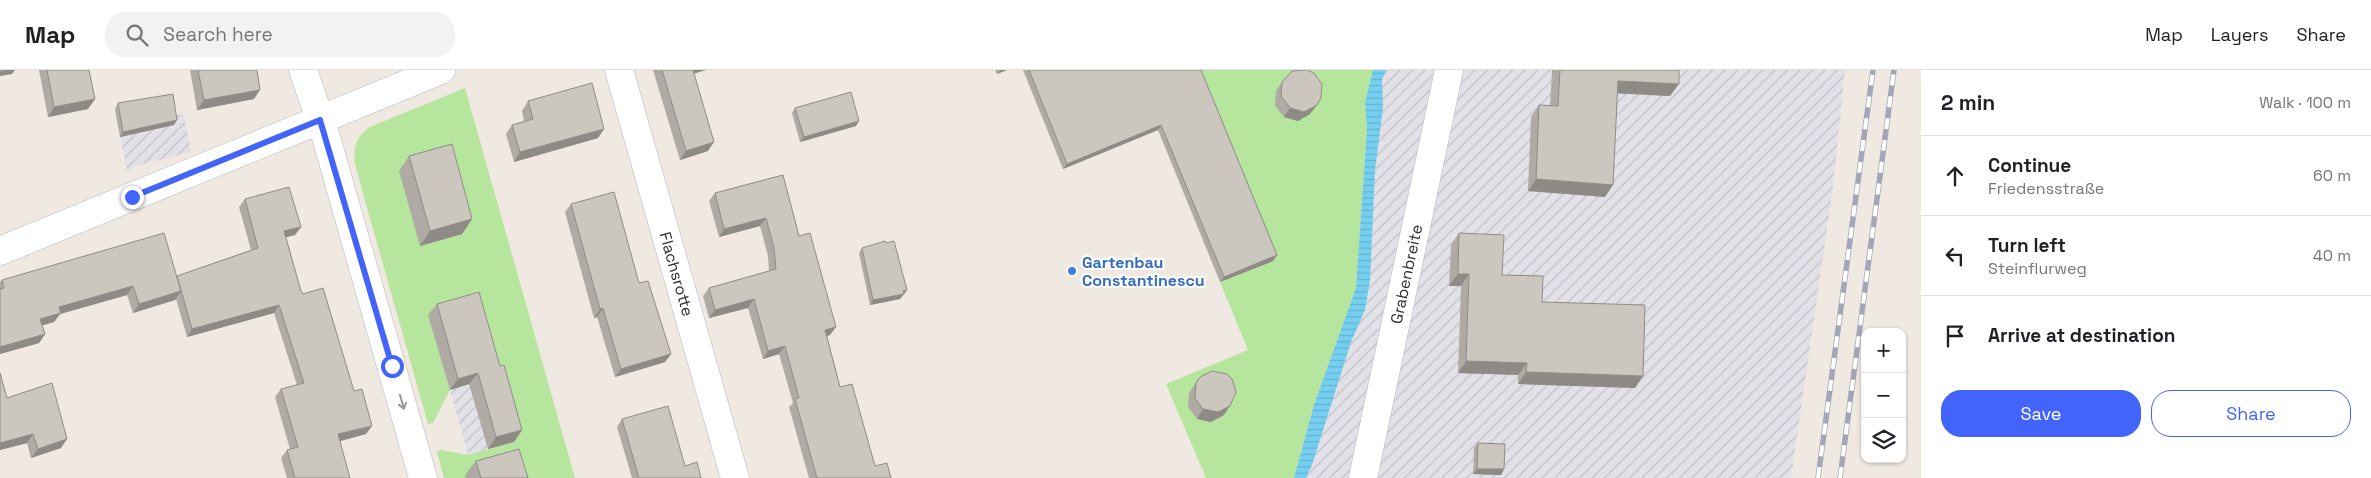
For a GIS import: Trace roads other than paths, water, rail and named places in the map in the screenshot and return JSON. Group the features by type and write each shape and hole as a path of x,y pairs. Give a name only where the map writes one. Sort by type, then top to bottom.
{"street":[{"path":"303,70 320,120 423,478"},
{"path":"0,252 441,70"},
{"name":"Flachsrotte","path":"619,70 735,478"},
{"name":"Grabenbreite","path":"1363,478 1449,70"}],"water":[{"path":"1373,70 1386,70 1382,80 1383,108 1375,170 1370,281 1365,310 1351,342 1312,465 1306,478 1294,478 1314,405 1356,288 1367,129 1365,102"}],"railway":[{"path":"1818,478 1873,70"},
{"path":"1840,478 1894,70"}],"place":[{"name":"Gartenbau Constantinescu","path":"1072,271"}]}
